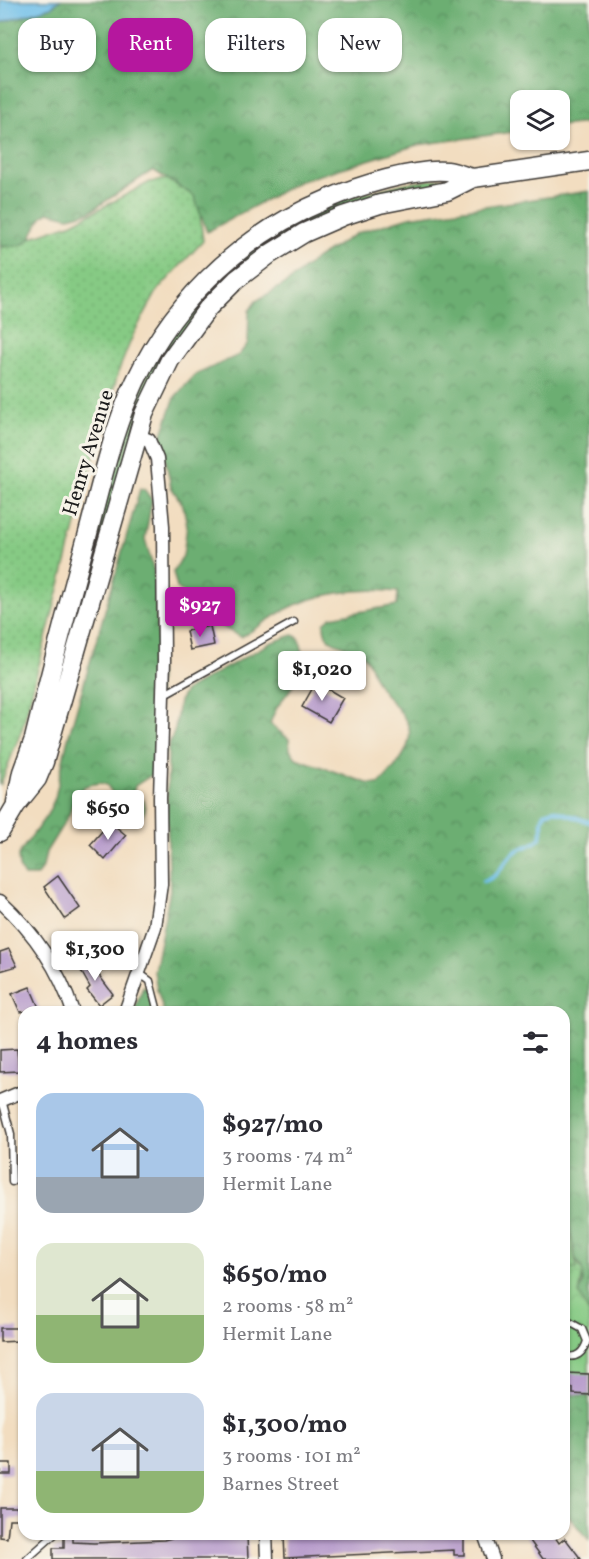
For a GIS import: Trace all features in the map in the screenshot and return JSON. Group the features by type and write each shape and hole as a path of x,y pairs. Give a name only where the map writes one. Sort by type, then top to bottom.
{"main road":[{"name":"Henry Avenue","path":"0,832 16,805 37,780 44,762 71,676 137,435 152,396 182,343 215,301 253,266 304,233 343,216 380,204 447,191 473,178 589,161"},
{"name":"Henry Avenue","path":"16,805 22,771 34,739 117,428 135,382 173,318 205,281 232,256 276,225 312,206 352,190 407,176 446,171 473,178"}],"street":[{"path":"127,1006 155,927 160,900 164,600 160,487 153,446 147,439 137,435"},
{"path":"0,901 27,928 47,954 71,1006"},
{"path":"1,1101 18,1094"},
{"path":"266,1540 267,1559"},
{"path":"486,1540 493,1559"}],"lane":[{"path":"163,695 294,622"},
{"path":"139,973 150,981 156,1006"},
{"path":"1,1101 11,1134 12,1182"},
{"path":"570,1322 582,1329 586,1341 578,1355 570,1357"},
{"path":"27,1559 48,1540"}],"green space":[{"path":"60,0 589,0 589,123 570,125 570,90 510,90 510,132 417,145 300,181 207,232 194,196 153,170 89,212 69,217 48,212 41,218 28,241 13,246 0,246 0,23 51,7"},
{"path":"179,177 188,179 199,206 203,241 158,290 133,335 119,370 22,729 0,786 0,248 73,223 150,182"},
{"path":"450,178 453,181 311,223 165,356 63,680 35,757 123,430 154,358 201,295 265,239 341,200 406,183"},
{"path":"589,191 589,1314 579,1294 583,1283 581,1266 575,1258 570,1231 570,1006 162,1006 157,990 154,971 170,891 167,818 168,747 175,729 179,701 186,690 270,643 293,635 299,638 302,665 299,676 280,702 270,724 289,739 290,750 296,758 367,783 379,784 398,764 409,738 406,721 381,689 366,659 360,652 331,641 327,637 324,623 331,617 397,605 398,592 353,591 308,600 281,612 241,637 224,627 177,588 173,572 183,556 187,525 183,505 171,487 161,437 175,397 195,375 239,355 248,343 249,311 256,301 288,282 317,258 357,233 409,217"},
{"path":"140,489 144,489 152,500 145,539 154,571 159,675 153,774 135,786 133,794 144,801 145,810 142,817 134,820 124,812 107,785 99,783 85,786 74,798 69,815 46,852 43,867 36,876 24,876 19,867 18,855 47,815 55,798 67,742"},
{"path":"143,987 150,989 153,1006 136,1006"},
{"path":"570,1231 575,1258 583,1273 579,1294 589,1314 589,1397 570,1394"},
{"path":"570,1231 577,1269 570,1269"},
{"path":"570,1394 589,1397 589,1540 570,1518"}],"water":[{"path":"0,0 60,0 51,7 0,23"}],"building":[{"path":"210,626 214,645 190,650 186,631"},
{"path":"316,682 343,698 329,722 302,707"},
{"path":"110,822 126,835 105,860 90,845"},
{"path":"58,876 80,908 65,919 44,887"},
{"path":"9,949 17,966 0,971 0,952"},
{"path":"86,958 113,994 99,1005 87,990 90,987 77,964"},
{"path":"30,987 38,1006 18,1008 12,994"},
{"path":"17,1049 18,1071 0,1072 0,1050"},
{"path":"0,1328 18,1328 18,1341 0,1342"},
{"path":"570,1373 589,1374 589,1395 573,1394 573,1388 570,1388"},
{"path":"0,1463 11,1463 11,1474 0,1474"},
{"path":"0,1508 18,1508 18,1519 9,1519 7,1538 0,1537"},
{"path":"64,1540 94,1543 247,1540 248,1559 53,1559 53,1548 64,1548"},
{"path":"284,1540 464,1540 464,1555 454,1555 454,1550 285,1558"},
{"path":"529,1540 557,1540 559,1543 567,1540 581,1559 543,1559"}],"waterway":[{"path":"483,881 497,873 517,851 539,839 545,813 554,810 589,822"}]}
